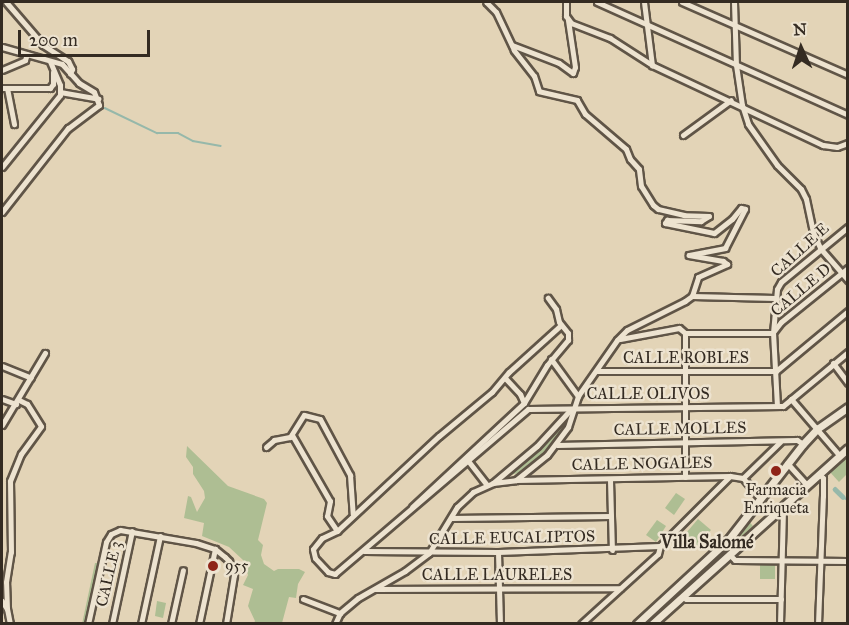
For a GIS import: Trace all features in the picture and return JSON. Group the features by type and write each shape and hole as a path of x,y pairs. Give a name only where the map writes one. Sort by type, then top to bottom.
{"main road":[{"path":"637,624 729,539 786,463 817,429 848,407"},
{"path":"652,624 848,448"}],"street":[{"path":"6,2 43,45 68,61 72,69 70,74"},
{"path":"486,2 496,12 519,58 534,76 539,91 577,100 585,114 626,149 640,173 644,193 658,209 709,216 701,221 667,220 666,224 714,233 732,219 741,208 745,208 732,239 725,248 689,255 727,263 698,277 693,296"},
{"path":"512,45 559,63 573,73 575,67 566,2"},
{"path":"597,2 848,116"},
{"path":"644,2 652,65"},
{"path":"682,2 848,75"},
{"path":"734,2 736,65 742,105 748,124 764,149 801,189 820,248 848,280"},
{"path":"568,20 610,38 652,65 742,105 823,145 837,147 848,143"},
{"path":"2,47 64,65 70,74 94,92 98,99 98,109 78,119 68,128 2,212"},
{"path":"2,70 25,60 27,54"},
{"path":"2,167 38,126 60,92 50,61"},
{"path":"14,124 4,88 50,88 54,71"},
{"path":"60,92 98,99"},
{"path":"683,135 731,100"},
{"name":"CALLE E","path":"777,406 773,333 775,298 781,282 848,227"},
{"name":"CALLE D","path":"773,333 781,322 848,268"},
{"path":"516,480 556,445 568,427 578,396 617,340 627,330 668,311 693,296 775,298"},
{"path":"409,511 418,498 524,403 551,360 569,338 548,298"},
{"path":"776,371 848,311"},
{"path":"506,379 520,394 528,410 333,575 315,558 313,551 321,538 337,531 353,514 506,379 509,372 561,325"},
{"path":"617,340 675,328 681,328 685,333 685,477"},
{"path":"685,333 773,333"},
{"path":"777,406 787,404 848,352"},
{"path":"2,425 45,353"},
{"path":"551,360 578,396"},
{"path":"833,363 848,382"},
{"path":"2,366 31,378"},
{"name":"CALLE ROBLES","path":"597,371 776,371"},
{"path":"2,399 27,404 41,426 21,454 10,481 11,552 6,582 10,624"},
{"path":"791,399 839,455"},
{"name":"CALLE OLIVOS","path":"528,410 777,406"},
{"path":"335,624 340,613 429,553 463,501 490,484 537,446 573,408"},
{"path":"266,447 274,440 286,439 292,435 304,415 321,421 350,475 353,514"},
{"path":"292,435 330,501 327,516 337,531"},
{"name":"CALLE MOLLES","path":"556,445 797,440 803,444"},
{"path":"760,498 743,478 780,442"},
{"path":"469,462 490,484"},
{"path":"786,463 807,485"},
{"path":"818,624 823,478 819,474"},
{"path":"574,624 582,624 658,554 660,546 730,476"},
{"name":"CALLE NOGALES","path":"490,484 516,480 730,476 743,478"},
{"path":"610,480 612,550"},
{"path":"780,624 783,507"},
{"path":"451,518 611,516"},
{"path":"88,624 106,542 116,531 161,536 214,549 230,561 234,575 226,624"},
{"name":"CALLE 3","path":"112,624 132,531"},
{"path":"141,624 161,536"},
{"name":"CALLE EUCALIPTOS","path":"364,551 498,552 612,550 660,546"},
{"path":"199,624 214,549"},
{"path":"498,552 500,624"},
{"path":"729,554 735,560 848,561"},
{"path":"212,558 225,557"},
{"path":"171,624 183,570"},
{"name":"CALLE LAURELES","path":"375,589 620,588"},
{"path":"683,596 686,599 781,599"},
{"path":"303,599 340,613"},
{"path":"2,601 7,609"}],"green space":[{"path":"569,415 557,440 537,461 521,472 507,476 540,446"},
{"path":"187,446 228,486 264,499 267,503 258,540 263,545 261,555 264,564 274,571 299,569 305,572 298,584 296,598 289,597 282,623 254,623 248,606 253,589 243,585 248,575 243,560 229,547 202,536 204,523 184,518 188,496 191,497 197,512 205,498 204,491 193,474 193,467 186,457"},
{"path":"844,457 847,461 847,474 839,482 829,471"},
{"path":"676,493 685,499 674,515 665,508"},
{"path":"698,519 711,530 694,550 681,539"},
{"path":"657,520 666,526 656,542 646,535"},
{"path":"748,520 753,526 646,623 643,623 724,551"},
{"path":"95,563 100,563 87,623 82,624"},
{"path":"775,564 775,579 760,579 760,565"},
{"path":"157,601 166,603 163,618 155,616"}],"waterway":[{"path":"105,108 157,133 178,133 193,141 221,146"},
{"path":"835,489 843,497"},
{"path":"843,497 848,500"}],"place":[{"name":"Farmacia Enriqueta","path":"776,471"},
{"name":"955","path":"213,566"}],"district":[{"name":"Villa Salomé","path":"707,542"}]}
